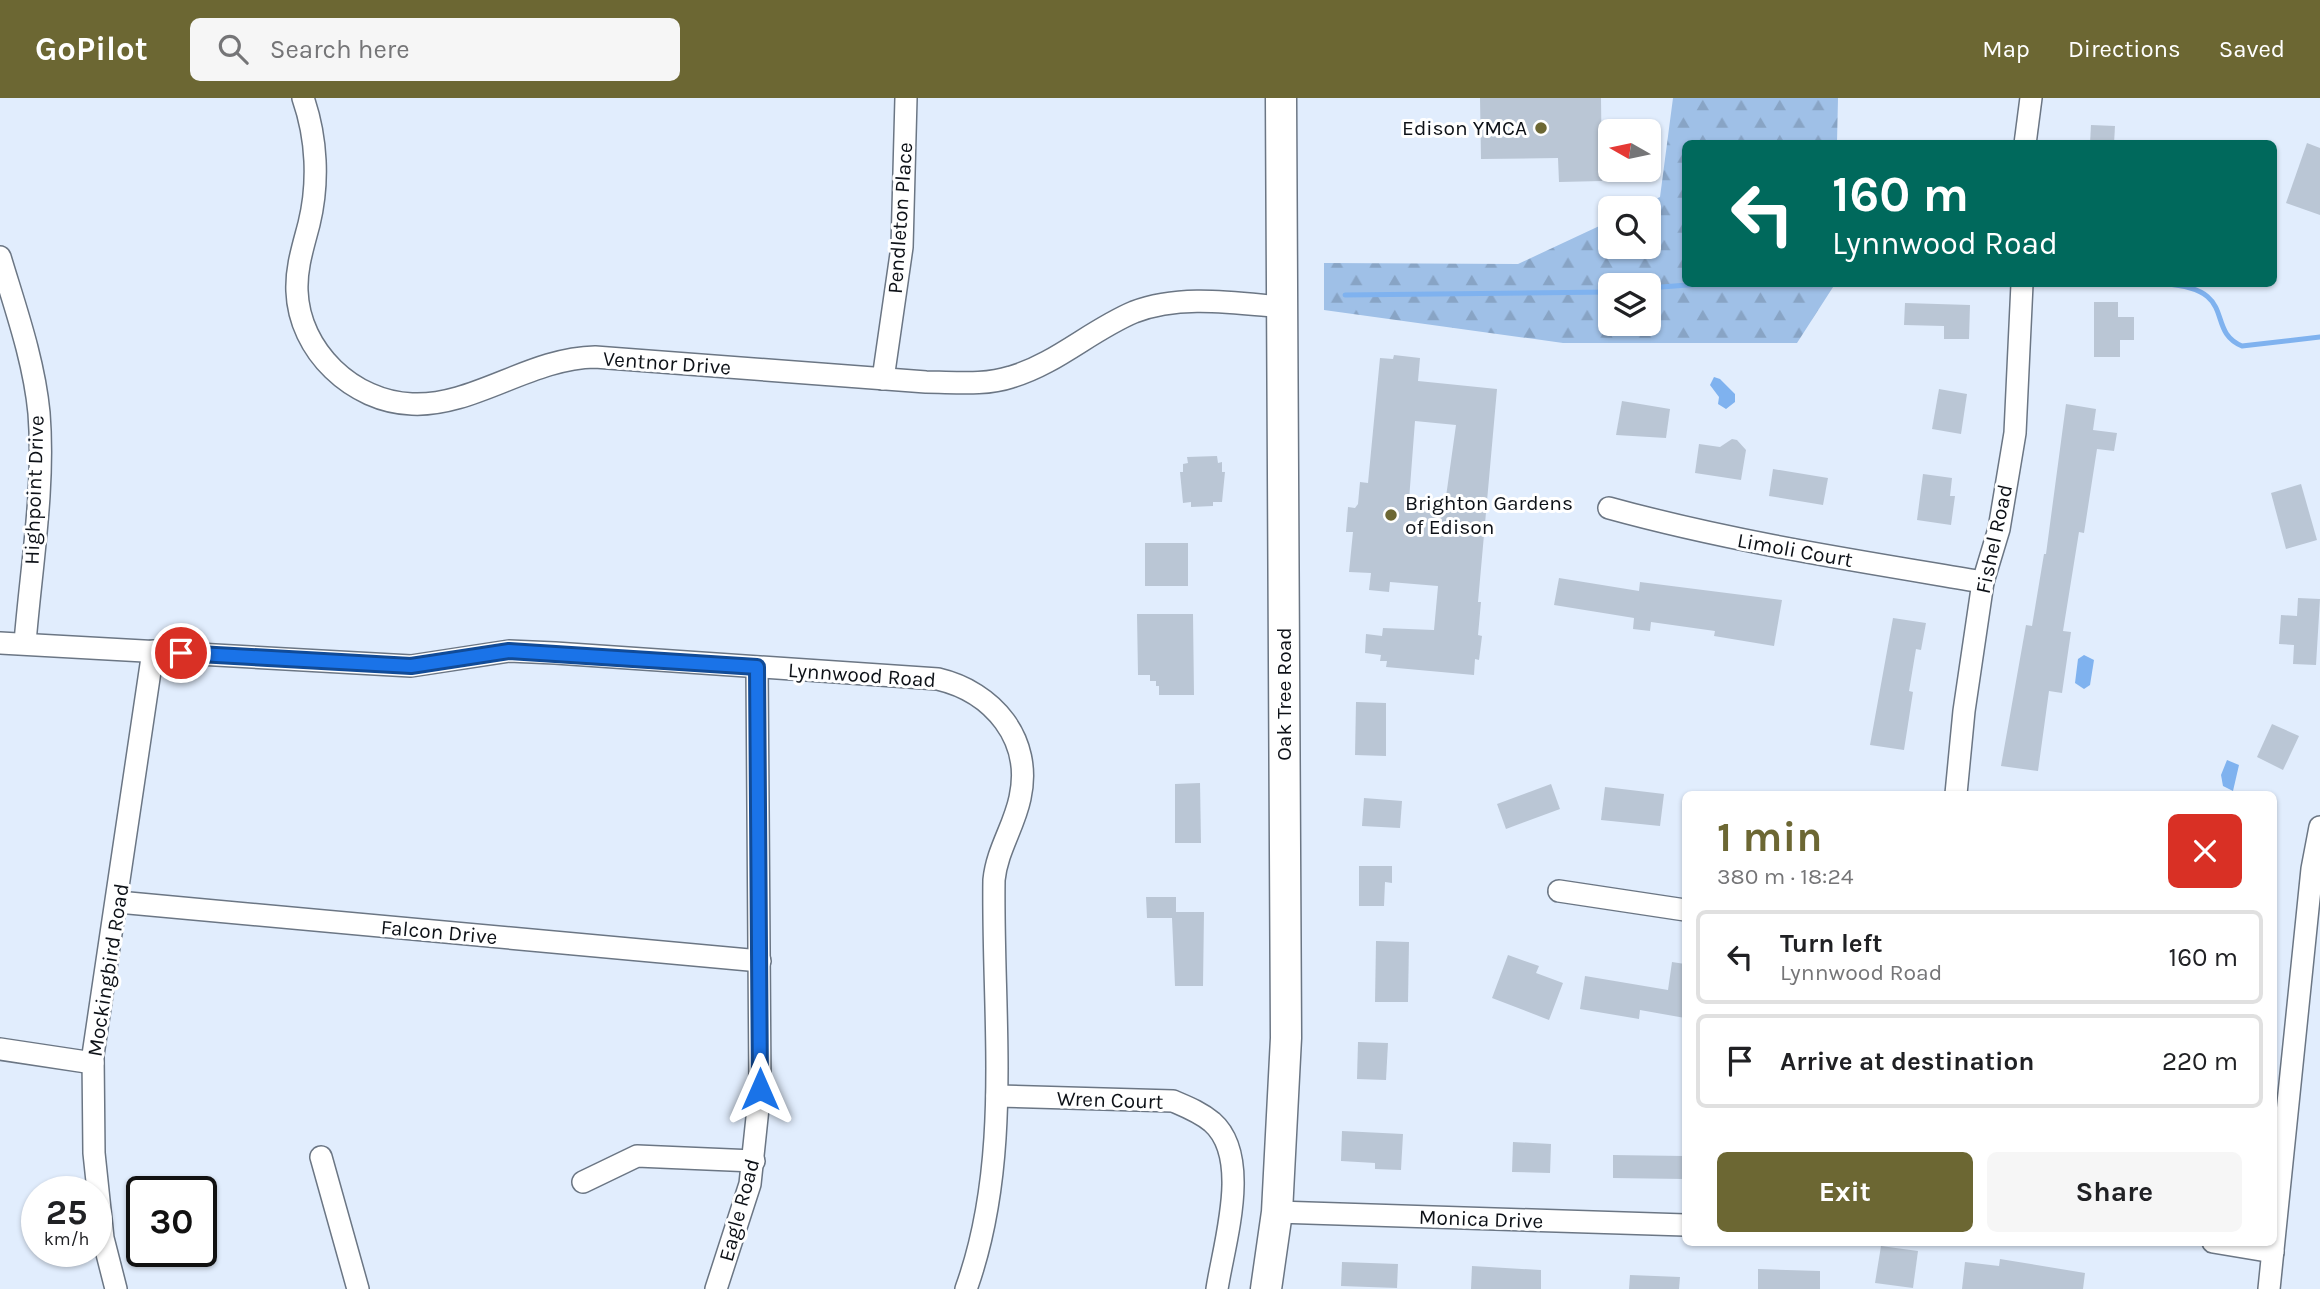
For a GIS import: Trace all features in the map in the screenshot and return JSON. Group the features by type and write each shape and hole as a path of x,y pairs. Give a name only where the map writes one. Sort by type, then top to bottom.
{"main road":[{"name":"Oak Tree Road","path":"1266,1289 1277,1212 1286,1038 1281,98"}],"street":[{"name":"Ventnor Drive","path":"303,98 312,128 315,176 312,211 298,268 297,294 302,318 312,341 326,362 344,379 366,393 412,404 443,401 567,358 977,383 1010,378 1057,357 1135,312 1169,304 1213,301 1283,307"},
{"name":"Pendleton Place","path":"883,379 902,247 905,98"},
{"path":"2026,140 2031,98"},
{"name":"Highpoint Drive","path":"0,257 28,353 38,413 38,482 25,643"},
{"name":"Fishel Road","path":"1956,791 1983,582 2000,529 2015,433 2022,287"},
{"name":"Limoli Court","path":"1609,508 1675,527 1761,545 1983,582"},
{"name":"Lynnwood Road","path":"0,643 411,666 509,651 938,679 976,692 1006,720 1021,758 1023,779 1020,799 999,851 994,880 997,1096 989,1200 966,1289"},
{"name":"Mockingbird Road","path":"116,1289 103,1238 93,1153 93,1063 153,651"},
{"name":"Eagle Road","path":"716,1289 733,1242 754,1161 760,1089 757,667"},
{"path":"2277,1213 2312,869 2320,827"},
{"path":"1559,891 1682,910"},
{"name":"Falcon Drive","path":"118,902 760,961"},
{"path":"0,1049 93,1063"},
{"name":"Wren Court","path":"997,1096 1173,1101 1213,1123 1225,1139 1233,1166 1233,1189 1217,1289"},
{"path":"583,1182 637,1156 754,1161"},
{"path":"321,1157 358,1289"},
{"name":"Monica Drive","path":"1277,1212 1682,1225"},
{"path":"2237,1246 2273,1252"},
{"path":"2269,1289 2274,1246"},
{"path":"1271,1259 1277,1289"}],"green space":[{"path":"1673,98 1838,98 1837,140 1682,140 1682,287 1833,287 1797,343 1563,343 1324,310 1324,263 1518,264 1598,227 1598,259 1661,259 1660,196"}],"shaded area":[{"path":"1714,377 1720,379 1735,394 1735,402 1726,409 1718,404 1719,397 1710,385"},
{"path":"2084,655 2094,660 2090,685 2084,689 2075,683 2078,659"},
{"path":"2227,760 2239,765 2233,791 2223,786 2221,775"}],"building":[{"name":"Edison YMCA","path":"1480,98 1601,98 1601,119 1598,119 1598,181 1559,182 1558,158 1481,159"},
{"path":"2091,125 2115,126 2114,140 2090,140"},
{"path":"2307,143 2320,148 2320,215 2286,203"},
{"path":"2094,302 2118,302 2118,317 2134,317 2134,340 2120,340 2120,357 2094,357"},
{"path":"1905,303 1970,305 1969,339 1944,339 1944,326 1904,325"},
{"name":"Brighton Gardens of Edison","path":"1394,355 1420,358 1418,381 1497,389 1478,602 1481,602 1478,635 1482,636 1479,660 1475,659 1474,675 1386,667 1387,661 1380,661 1381,655 1365,653 1366,634 1382,636 1383,628 1434,630 1438,586 1390,582 1389,592 1369,590 1371,573 1349,572 1353,532 1346,532 1348,507 1355,508 1358,504 1360,482 1368,483 1380,358 1393,359","holes":["1415,421 1456,425 1445,504 1409,500"]},
{"path":"1939,389 1967,394 1961,434 1932,429"},
{"path":"1622,401 1670,409 1666,438 1616,435"},
{"path":"2066,404 2096,409 2093,430 2117,433 2114,451 2097,449 2084,533 2079,532 2063,631 2071,632 2062,693 2049,691 2038,771 2001,766 2026,625 2032,626 2046,554"},
{"path":"1732,439 1737,440 1746,450 1741,480 1695,473 1699,444 1720,447"},
{"path":"1217,456 1218,463 1222,462 1222,472 1225,472 1222,502 1213,502 1213,506 1191,507 1191,502 1183,503 1180,472 1183,472 1183,464 1188,463 1187,457"},
{"path":"1773,469 1828,478 1823,505 1769,496"},
{"path":"1923,474 1952,478 1950,496 1955,496 1951,525 1917,520"},
{"path":"2301,484 2317,540 2286,549 2271,493"},
{"path":"1145,543 1188,543 1188,586 1145,586"},
{"path":"1559,578 1639,591 1640,582 1782,600 1774,646 1714,636 1715,631 1651,622 1650,631 1633,629 1634,618 1554,605"},
{"path":"2298,598 2320,599 2316,665 2293,664 2294,645 2279,644 2281,615 2297,616"},
{"path":"1137,614 1193,614 1194,695 1159,695 1159,686 1156,686 1156,681 1150,681 1150,675 1138,675"},
{"path":"1893,618 1926,623 1921,650 1916,649 1904,750 1870,745"},
{"path":"1356,702 1386,703 1386,756 1355,755"},
{"path":"2272,724 2299,736 2283,770 2257,757"},
{"path":"1200,783 1201,843 1175,843 1175,784"},
{"path":"1551,784 1560,809 1506,829 1497,804"},
{"path":"1605,787 1664,794 1660,826 1601,820"},
{"path":"1364,798 1402,801 1400,828 1362,826"},
{"path":"1359,866 1392,866 1392,883 1385,882 1384,906 1359,906"},
{"path":"1146,897 1176,897 1176,912 1204,912 1203,986 1175,986 1172,918 1147,918"},
{"path":"1376,941 1409,942 1408,1002 1375,1002"},
{"path":"1508,955 1539,966 1536,973 1563,983 1549,1020 1492,998"},
{"path":"1672,962 1682,964 1682,1017 1640,1010 1639,1019 1580,1009 1585,976 1668,990"},
{"path":"1358,1042 1388,1043 1386,1080 1357,1079"},
{"path":"1342,1131 1403,1134 1401,1170 1375,1169 1375,1163 1341,1161"},
{"path":"1513,1142 1551,1144 1550,1173 1512,1172"},
{"path":"1613,1155 1682,1156 1682,1179 1613,1178"},
{"path":"1881,1246 1918,1251 1913,1288 1875,1283"},
{"path":"2000,1259 2085,1273 2083,1289 1962,1289 1965,1262 1999,1266"},
{"path":"1342,1262 1398,1264 1397,1288 1341,1286"},
{"path":"1472,1266 1541,1270 1541,1289 1471,1289"},
{"path":"1758,1269 1820,1271 1820,1289 1758,1289"},
{"path":"1630,1275 1680,1277 1679,1289 1629,1289"}],"waterway":[{"path":"1661,287 1682,285"},
{"path":"2188,287 2212,302 2224,330 2242,346 2320,337"},
{"path":"1345,295 1598,292"}],"place":[{"name":"Edison YMCA","path":"1541,128"},
{"name":"Brighton Gardens of Edison","path":"1391,515"}],"route":[{"path":"181,653 411,666 509,651 757,667 760,1089"}]}
